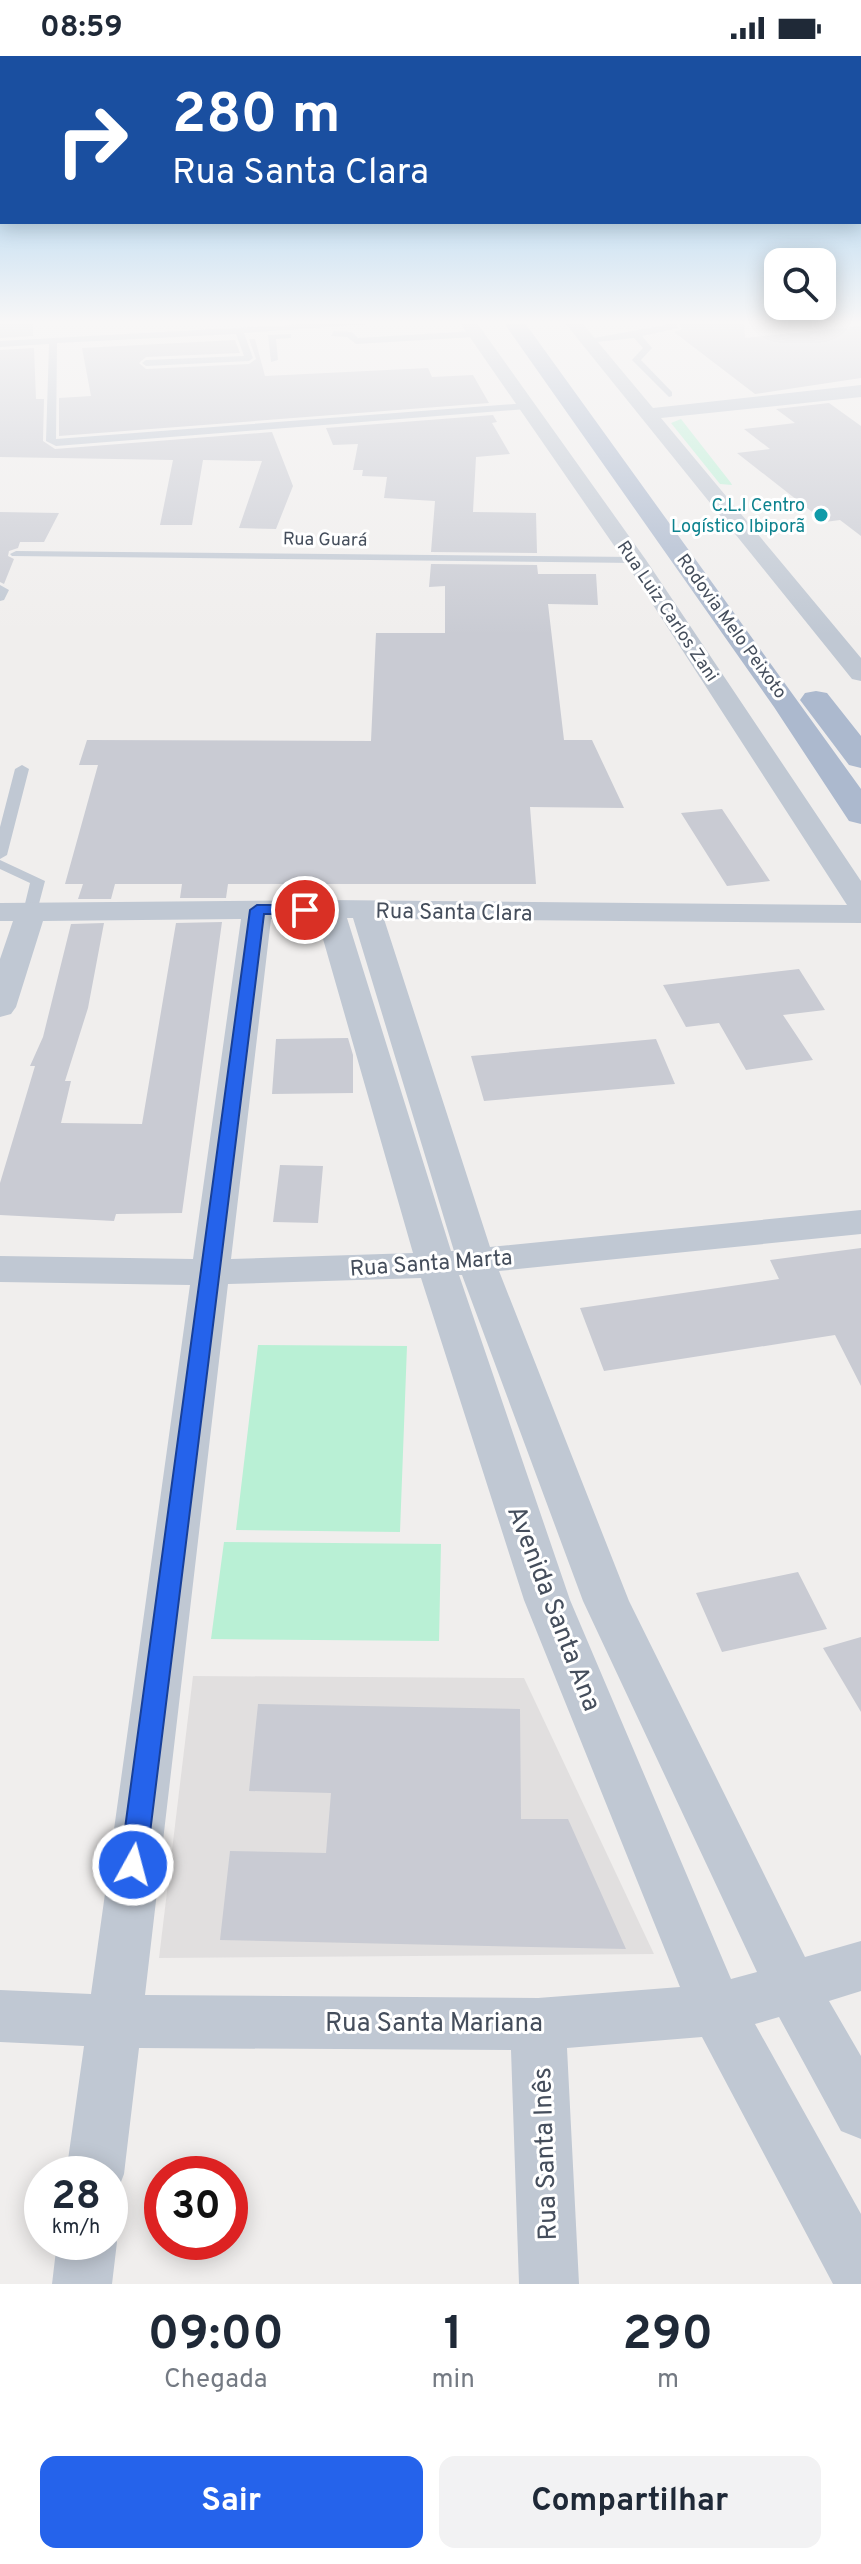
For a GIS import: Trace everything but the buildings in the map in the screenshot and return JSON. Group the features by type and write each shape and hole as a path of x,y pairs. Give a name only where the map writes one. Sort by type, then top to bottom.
{"main road":[{"name":"Rodovia Melo Peixoto","path":"589,427 779,692 861,814"},
{"name":"Rodovia Melo Peixoto","path":"610,427 861,758"}],"street":[{"name":"Rua Luiz Carlos Zani","path":"541,427 635,560 861,903"},
{"path":"660,427 861,674"},
{"path":"97,2156 257,910"},
{"name":"Rua Santa Clara","path":"0,912 348,910 861,914"},
{"name":"Avenida Santa Ana","path":"348,910 456,1263 547,1600 717,2010 861,2274"},
{"path":"0,1007 31,912"},
{"name":"Rua Santa Marta","path":"0,1269 209,1272 456,1263 861,1222"},
{"name":"Avenida Santa Ana","path":"456,1263 606,1601 792,1988 861,2111"},
{"name":"Rua Santa Mariana","path":"0,2016 113,2021 538,2024 717,2010 861,1966"},
{"name":"Rua Santa Inês","path":"538,2024 549,2284"},
{"path":"82,2284 85,2260"}],"lane":[{"path":"51,427 51,441 56,443 260,427"},
{"name":"Rua Guará","path":"16,554 635,560"},
{"path":"0,588 3,590 0,598"},
{"path":"0,855 5,815 22,769"},
{"path":"0,864 38,881 31,912"}],"shaded area":[{"path":"193,1676 524,1678 654,1954 159,1958"}],"green space":[{"path":"674,427 687,427 732,485 720,484"},
{"path":"258,1345 407,1346 400,1532 236,1530"},
{"path":"224,1542 441,1544 439,1641 211,1639"}],"place":[{"name":"C.L.I Centro Logístico Ibiporã","path":"821,515"}],"route":[{"path":"133,1865 257,910 305,910"}]}
